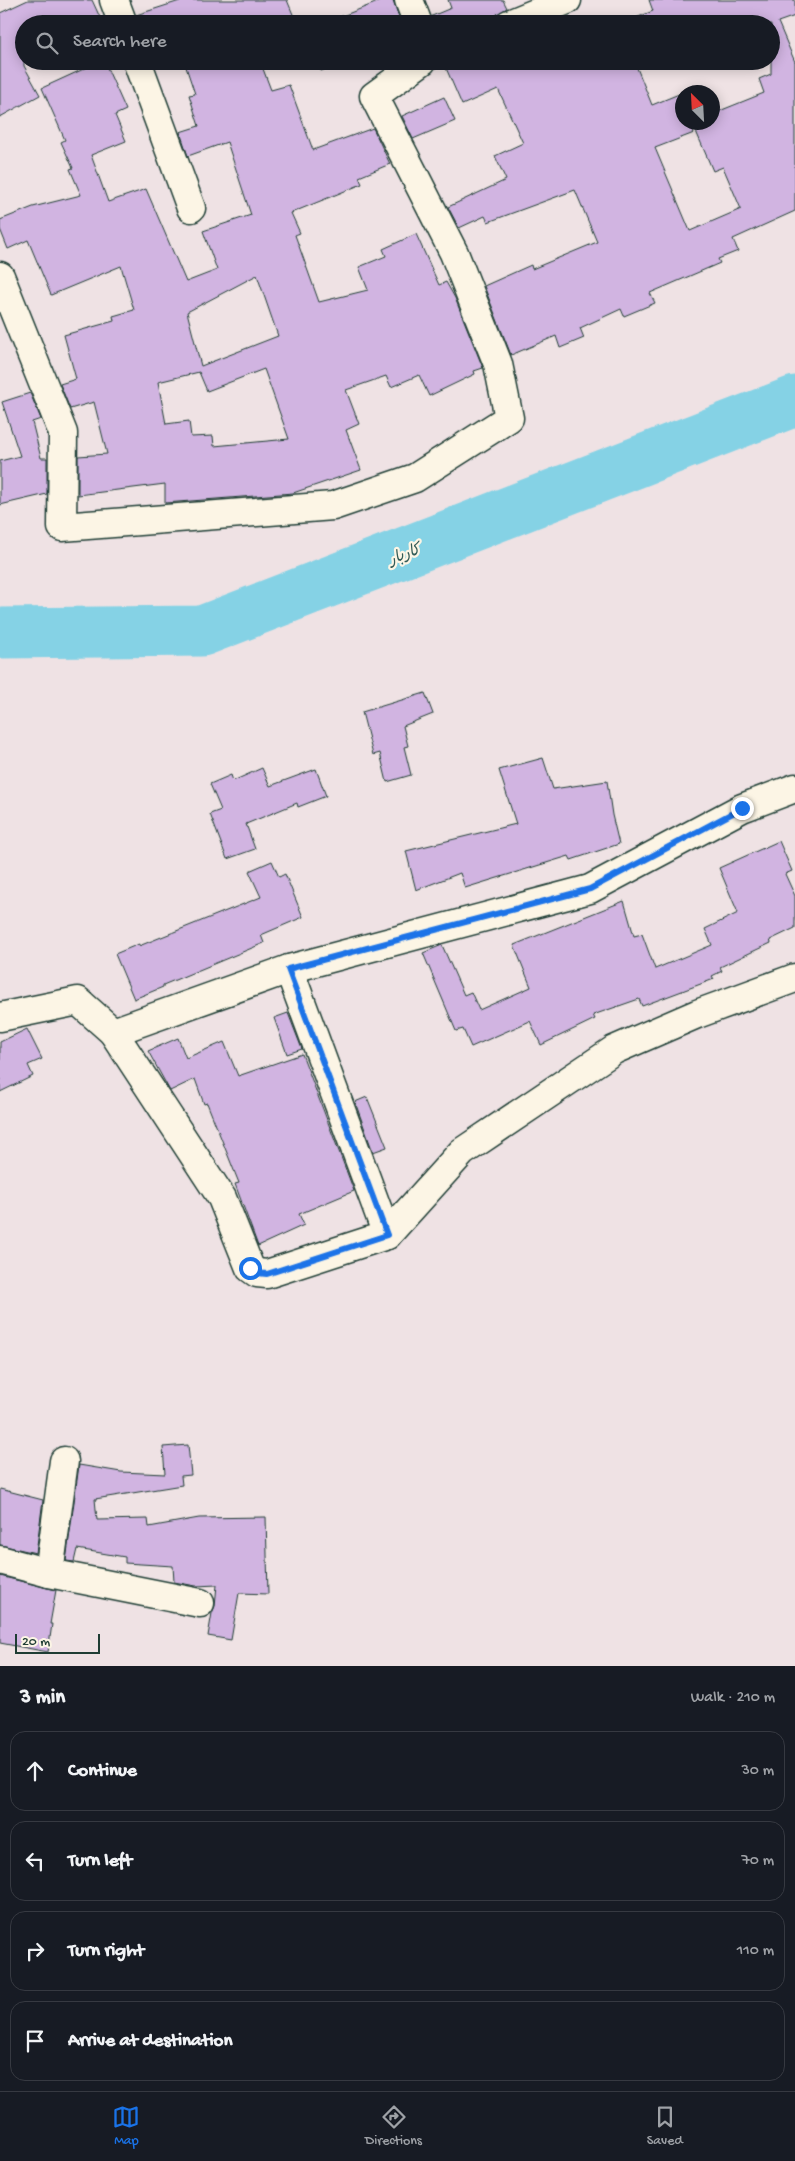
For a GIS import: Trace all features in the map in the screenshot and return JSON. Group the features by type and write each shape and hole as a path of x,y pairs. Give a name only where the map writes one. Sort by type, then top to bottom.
{"street":[{"path":"114,0 120,15"},
{"path":"409,0 415,15"},
{"path":"531,15 567,0"},
{"path":"140,70 191,208"},
{"path":"0,276 63,433 62,527 333,506 415,478 510,418 498,364 454,253 374,96 410,70"},
{"path":"113,1032 288,969 590,889 742,808 795,788"},
{"path":"288,969 387,1235"},
{"path":"0,1017 78,1001 113,1032 222,1198 250,1268 257,1273 267,1274 387,1235 462,1152 614,1050 697,1014 795,978"},
{"path":"49,1573 64,1461"},
{"path":"0,1560 49,1573 200,1603"}],"building":[{"path":"28,0 92,0 99,15 15,15 15,70 26,70 40,95 0,117 0,13"},
{"path":"183,0 287,0 293,15 136,15"},
{"path":"383,0 393,0 398,15 345,15"},
{"path":"448,0 503,0 507,8 497,15 434,15 451,8"},
{"path":"649,0 795,0 795,16 780,21 780,15 643,15 653,11"},
{"path":"780,27 795,62 795,211 733,239 738,251 718,259 720,263 650,293 655,303 624,316 621,309 580,328 584,338 560,348 556,336 511,355 484,286 531,265 532,269 597,242 575,190 488,222 485,216 459,228 448,207 506,180 495,156 523,143 498,89 462,105 447,70 638,70 652,105 675,96 675,130 693,130 694,133 655,148 690,231 741,209 723,167 713,171 695,130 720,130 720,111 764,93 759,79 771,74 771,70 780,70"},
{"path":"81,70 108,70 126,110 115,115 126,141 91,155 108,202 146,189 186,282 217,270 203,231 251,215 227,142 188,156 180,132 199,126 189,95 195,94 187,70 263,70 271,90 289,85 313,150 373,128 390,164 359,177 362,184 291,213 300,233 295,235 319,302 368,290 359,267 386,256 383,249 416,234 439,285 446,282 455,298 483,368 474,371 475,374 429,396 419,375 391,387 386,376 346,390 359,424 346,430 361,470 293,493 165,503 165,484 78,495 78,456 107,454 94,402 70,409 60,384 76,379 64,335 114,321 113,316 134,310 121,266 51,295 28,240 8,249 0,229 0,220 33,207 81,195 70,169 73,168 61,142 65,140 42,88","holes":["257,275 278,336 201,366 187,312","264,369 289,439 214,446 213,436 191,437 189,421 166,424 158,382 199,372 207,391"]},
{"path":"444,97 455,121 413,139 402,116"},
{"path":"30,393 41,419 32,422 41,458 47,458 47,494 0,505 0,461 20,456 2,402"},
{"path":"425,693 433,714 403,726 408,746 404,747 411,775 387,782 380,753 373,755 362,712"},
{"path":"543,758 553,789 607,781 619,844 571,860 569,856 465,888 460,873 416,890 406,851 516,824 499,770"},
{"path":"262,768 270,786 316,769 326,796 298,807 297,803 246,824 255,849 227,859 210,814 221,810 210,784 231,775 233,781"},
{"path":"779,841 792,871 785,874 795,896 795,928 770,940 771,943 720,967 722,971 712,976 714,979 642,1006 639,999 593,1015 595,1019 541,1045 530,1021 471,1047 463,1029 456,1031 423,953 442,945 464,995 471,992 479,1010 531,987 514,945 624,901 634,936 642,934 655,969 712,945 705,929 738,913 719,868"},
{"path":"272,861 279,877 285,874 303,917 261,935 264,943 134,999 115,954 261,897 249,871"},
{"path":"288,1013 302,1049 287,1054 274,1018"},
{"path":"27,1029 42,1059 28,1065 33,1076 0,1092 0,1042"},
{"path":"178,1038 186,1058 224,1042 238,1076 302,1054 354,1191 299,1214 304,1225 258,1246 235,1184 239,1183 207,1103 204,1104 195,1079 170,1091 148,1051"},
{"path":"367,1097 387,1147 373,1152 355,1102"},
{"path":"188,1445 191,1475 181,1476 182,1485 95,1499 97,1520 148,1519 149,1527 199,1518 266,1517 268,1594 239,1593 231,1640 208,1636 215,1606 217,1585 196,1586 174,1582 173,1566 125,1563 125,1557 77,1549 74,1562 66,1561 79,1465 121,1472 165,1474 163,1447"},
{"path":"0,1489 43,1500 36,1553 0,1545"},
{"path":"0,1576 56,1590 50,1624 52,1624 48,1652 0,1643"}],"waterway":[{"name":"کاربار","path":"0,633 202,631 795,401"}],"route":[{"path":"250,1268 257,1273 267,1274 387,1235 288,969 590,889 742,808"}]}
